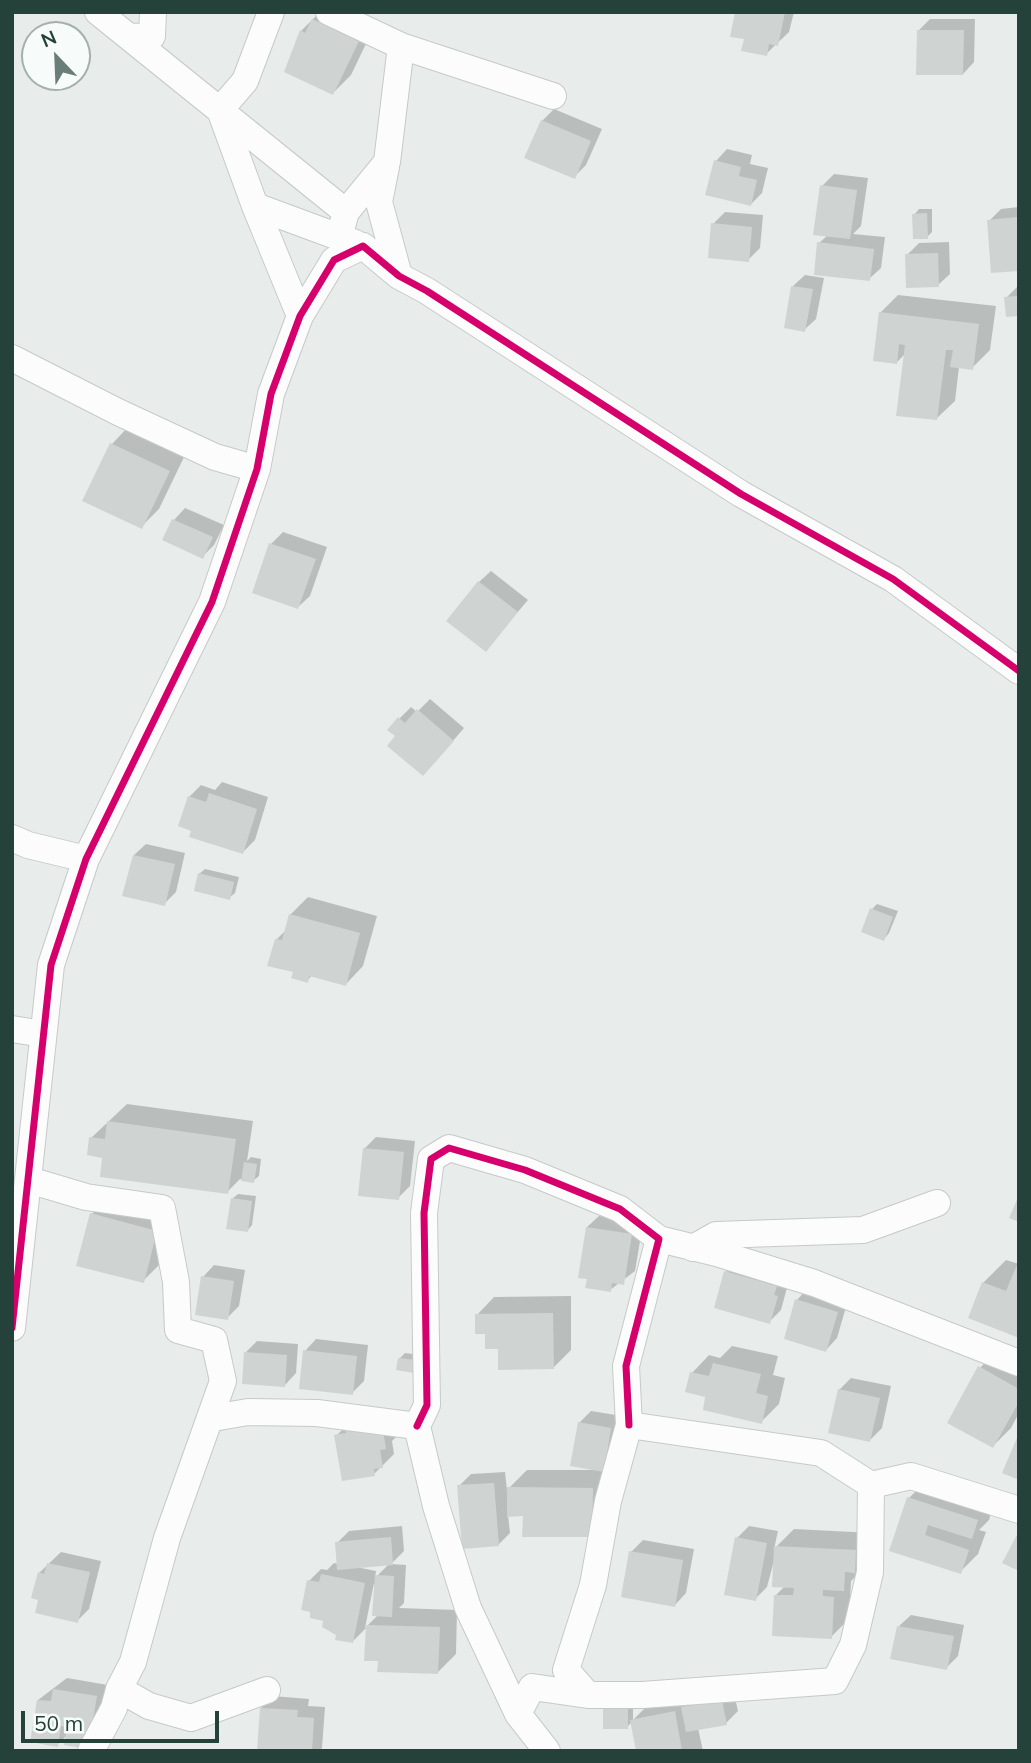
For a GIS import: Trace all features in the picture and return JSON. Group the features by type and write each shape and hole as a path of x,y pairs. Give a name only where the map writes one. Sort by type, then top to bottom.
{"street":[{"path":"98,12 346,212 351,242"},
{"path":"130,37 152,36 153,12"},
{"path":"220,110 245,81 271,12"},
{"path":"329,12 401,47 553,96"},
{"path":"399,276 379,202 387,162 401,47"},
{"path":"220,110 255,206 300,316"},
{"path":"346,212 387,162"},
{"path":"255,206 351,242 399,276 428,291 741,495 893,579 1019,671"},
{"path":"13,1319 51,965 86,859 212,602 257,469 271,394 300,316 334,260 351,242"},
{"path":"12,358 215,457 257,469"},
{"path":"12,838 86,859"},
{"path":"12,1029 43,1034"},
{"path":"547,1751 518,1714 468,1608 436,1506 417,1426 428,1405 424,1213 430,1158 449,1148 525,1170 620,1209 659,1239 814,1283 1019,1363"},
{"path":"29,1180 86,1197 162,1208 176,1282 178,1330 214,1340 223,1381 213,1418 178,1506 144,1615 133,1662 119,1689 114,1708 91,1751"},
{"path":"693,1248 716,1235 863,1230 937,1203"},
{"path":"588,1695 566,1670 593,1585 608,1501 629,1424 626,1366 659,1239"},
{"path":"213,1418 248,1412 317,1413 417,1426"},
{"path":"629,1424 821,1453 871,1485 911,1476 1019,1510"},
{"path":"518,1714 532,1687 588,1695 642,1695 835,1681 853,1645 870,1572 871,1485"},
{"path":"119,1689 149,1706 191,1718 267,1690"}],"building":[{"path":"735,12 785,12 778,46 769,44 767,56 741,51 744,39 730,37"},
{"path":"312,19 359,41 333,95 284,72 300,30 305,33"},
{"path":"917,30 964,30 963,75 916,75"},
{"path":"541,120 591,141 575,179 524,158"},
{"path":"714,160 741,167 739,176 757,180 751,206 705,195"},
{"path":"820,185 857,190 850,239 813,235"},
{"path":"927,213 928,239 913,239 912,214"},
{"path":"1019,217 1019,271 991,273 987,220"},
{"path":"711,223 752,227 749,262 708,258"},
{"path":"817,242 874,249 870,281 814,275"},
{"path":"938,253 939,287 906,288 905,254"},
{"path":"791,286 813,289 805,332 784,328"},
{"path":"1019,296 1019,316 1006,317 1004,297"},
{"path":"879,312 979,324 973,370 950,367 953,350 946,350 937,420 896,416 905,345 899,344 897,364 873,361"},
{"path":"110,443 170,471 142,529 82,501"},
{"path":"172,519 213,537 203,559 162,540"},
{"path":"269,543 316,559 298,609 252,593"},
{"path":"478,581 518,612 486,652 446,621"},
{"path":"417,709 454,741 423,776 387,746 395,736 387,730 398,717 405,723"},
{"path":"209,793 257,809 243,854 189,837 191,831 178,826 188,796 206,802"},
{"path":"133,855 175,864 165,906 122,896"},
{"path":"198,873 234,882 230,900 194,891"},
{"path":"870,908 893,917 884,941 861,932"},
{"path":"289,914 360,933 346,986 309,976 308,983 291,978 293,972 267,966 275,939 282,940"},
{"path":"107,1121 236,1139 228,1194 100,1177 102,1158 87,1155 89,1137 105,1139"},
{"path":"363,1148 404,1152 399,1200 358,1196"},
{"path":"244,1162 257,1164 254,1183 241,1181"},
{"path":"1019,1195 1019,1222 1009,1218"},
{"path":"231,1198 252,1201 248,1232 226,1229"},
{"path":"90,1213 157,1231 144,1283 76,1266"},
{"path":"586,1227 632,1234 624,1285 612,1283 611,1292 585,1288 587,1279 578,1278"},
{"path":"1019,1260 1019,1338 968,1318 982,1282 1006,1291"},
{"path":"724,1271 777,1286 774,1295 778,1296 770,1324 714,1308"},
{"path":"201,1276 234,1281 228,1320 195,1315"},
{"path":"795,1299 838,1312 826,1352 784,1339"},
{"path":"553,1313 554,1369 498,1370 498,1349 485,1349 485,1334 475,1334 475,1314"},
{"path":"303,1350 357,1356 353,1395 299,1389"},
{"path":"244,1352 287,1355 285,1387 242,1384"},
{"path":"398,1358 416,1360 414,1373 396,1370"},
{"path":"713,1363 761,1374 756,1393 768,1396 762,1424 703,1410 705,1397 685,1392 690,1372 709,1376"},
{"path":"978,1366 1019,1389 1019,1402 993,1448 947,1423"},
{"path":"838,1389 880,1398 870,1442 828,1433"},
{"path":"578,1422 611,1428 604,1472 570,1466"},
{"path":"345,1428 383,1430 386,1449 380,1450 383,1468 374,1469 375,1476 342,1481 334,1435 346,1433"},
{"path":"1019,1433 1019,1480 1002,1473"},
{"path":"494,1483 499,1546 462,1549 457,1485"},
{"path":"507,1487 593,1488 592,1537 522,1537 523,1516 507,1517"},
{"path":"907,1497 978,1520 972,1539 928,1525 925,1535 969,1550 961,1574 889,1551"},
{"path":"1019,1531 1019,1571 1002,1563"},
{"path":"391,1537 393,1565 337,1570 335,1542"},
{"path":"735,1537 767,1543 756,1601 724,1595"},
{"path":"774,1546 856,1550 855,1573 845,1572 844,1591 823,1590 823,1596 834,1597 832,1639 772,1636 774,1595 793,1595 794,1588 772,1587"},
{"path":"629,1551 683,1560 675,1607 621,1597"},
{"path":"47,1563 90,1572 78,1623 35,1613 38,1600 31,1598 38,1572 44,1574"},
{"path":"321,1574 365,1583 353,1643 335,1640 336,1635 322,1627 323,1621 310,1618 310,1612 301,1610 307,1580 319,1582"},
{"path":"375,1575 394,1576 392,1617 372,1616"},
{"path":"366,1625 440,1627 438,1674 377,1672 378,1661 364,1661"},
{"path":"897,1626 954,1636 947,1670 890,1659"},
{"path":"53,1689 97,1696 88,1749 64,1745 67,1727 61,1726 58,1747 30,1742 37,1700 51,1701"},
{"path":"722,1700 727,1725 686,1732 681,1707"},
{"path":"260,1708 298,1710 297,1717 314,1718 312,1751 257,1751"},
{"path":"628,1708 628,1729 603,1729 603,1709"},
{"path":"675,1711 682,1751 636,1751 630,1720"}],"cycle path":[{"path":"12,1328 51,965 86,859 212,602 257,469 271,394 300,316 334,260 363,246 399,276 427,291 741,494 893,579 1019,671"},
{"path":"417,1426 427,1405 424,1213 431,1159 449,1148 525,1170 620,1209 659,1239 626,1366 629,1425"}]}
